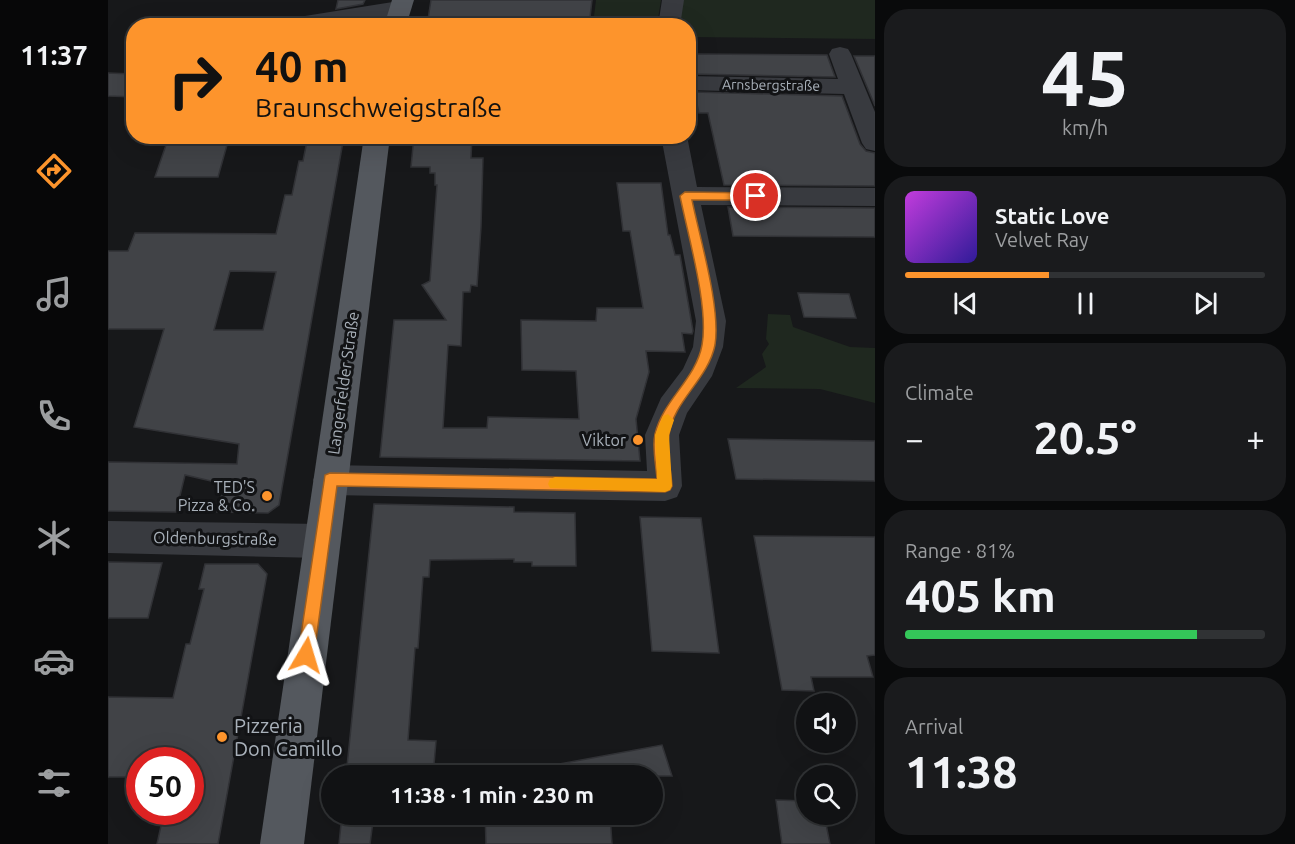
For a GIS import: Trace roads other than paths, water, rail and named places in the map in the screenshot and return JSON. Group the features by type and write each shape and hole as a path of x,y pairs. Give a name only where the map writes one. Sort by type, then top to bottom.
{"main road":[{"name":"Langerfelder Straße","path":"282,844 376,144"}],"street":[{"path":"670,18 673,0"},
{"path":"346,18 399,11"},
{"path":"840,54 875,143"},
{"name":"Arnsbergstraße","path":"696,83 853,87"},
{"path":"330,480 665,486 662,435 673,407 696,376 708,347 711,321 675,144"},
{"path":"685,196 875,197"},
{"name":"Oldenburgstraße","path":"108,537 321,540"}],"place":[{"name":"Viktor","path":"638,440"},
{"name":"TED'S Pizza & Co.","path":"267,496"},
{"name":"Pizzeria Don Camillo","path":"222,737"}]}
